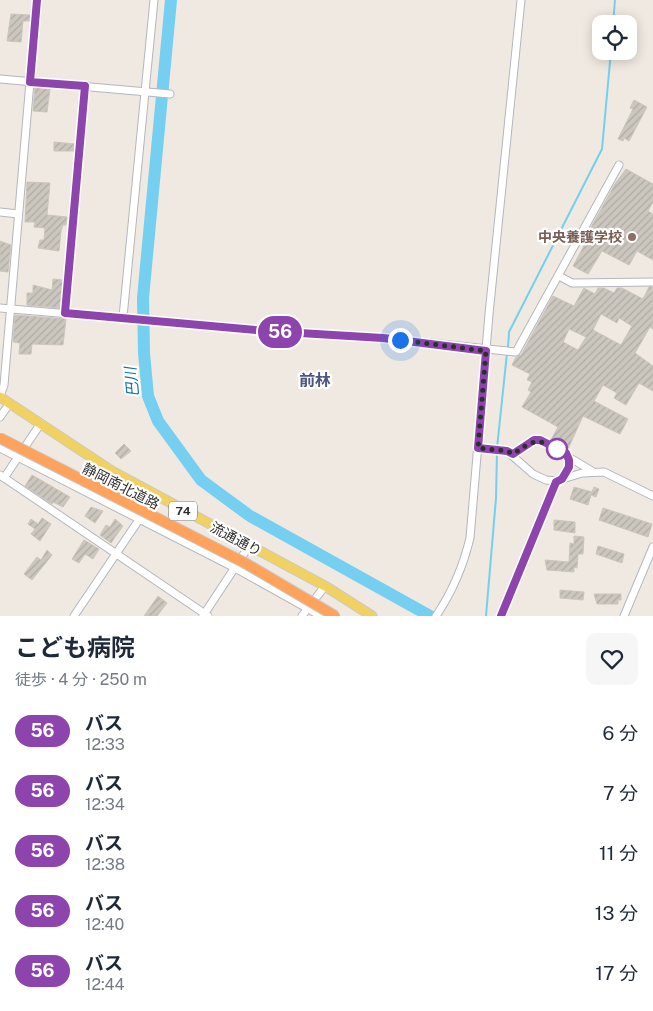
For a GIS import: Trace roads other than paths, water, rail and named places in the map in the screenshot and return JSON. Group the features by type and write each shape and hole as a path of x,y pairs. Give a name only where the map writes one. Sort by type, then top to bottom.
{"highway":[{"name":"静岡南北道路","path":"0,438 245,563 335,616"},
{"name":"静岡南北道路","path":"0,442 244,567 328,616"}],"main road":[{"name":"流通通り","path":"0,396 112,471 155,496 325,586 372,616"}],"street":[{"path":"0,396 4,385 37,0"},
{"path":"122,317 154,0"},
{"path":"436,616 443,606 464,563 470,538 486,351 521,0"},
{"path":"0,79 170,94"},
{"path":"65,313 85,86"},
{"path":"0,308 122,317 266,331 383,338 486,351 516,352 620,165"},
{"path":"0,212 18,214"},
{"path":"559,276 572,283 653,282"},
{"path":"0,418 10,403"},
{"path":"41,424 2,477 205,615 249,546"},
{"path":"510,453 534,440 540,440 566,453 592,471 613,475 653,496"},
{"path":"0,448 235,568 321,616"},
{"path":"478,448 510,453 540,478 559,480 592,471"},
{"path":"501,616 559,480 569,467 566,453"},
{"path":"74,616 155,496"},
{"path":"624,616 653,548"},
{"path":"302,616 325,586"}],"waterway":[{"name":"巴川","path":"171,0 143,298 144,353 148,396 158,421 201,480 250,516 430,616"},
{"path":"614,15 615,0"},
{"path":"508,348 509,332 602,149 610,60"},
{"path":"497,448 507,353"},
{"path":"486,616 496,498 497,452"}],"place":[{"name":"中央養護学校","path":"632,237"}],"district":[{"name":"前林","path":"315,380"}]}
